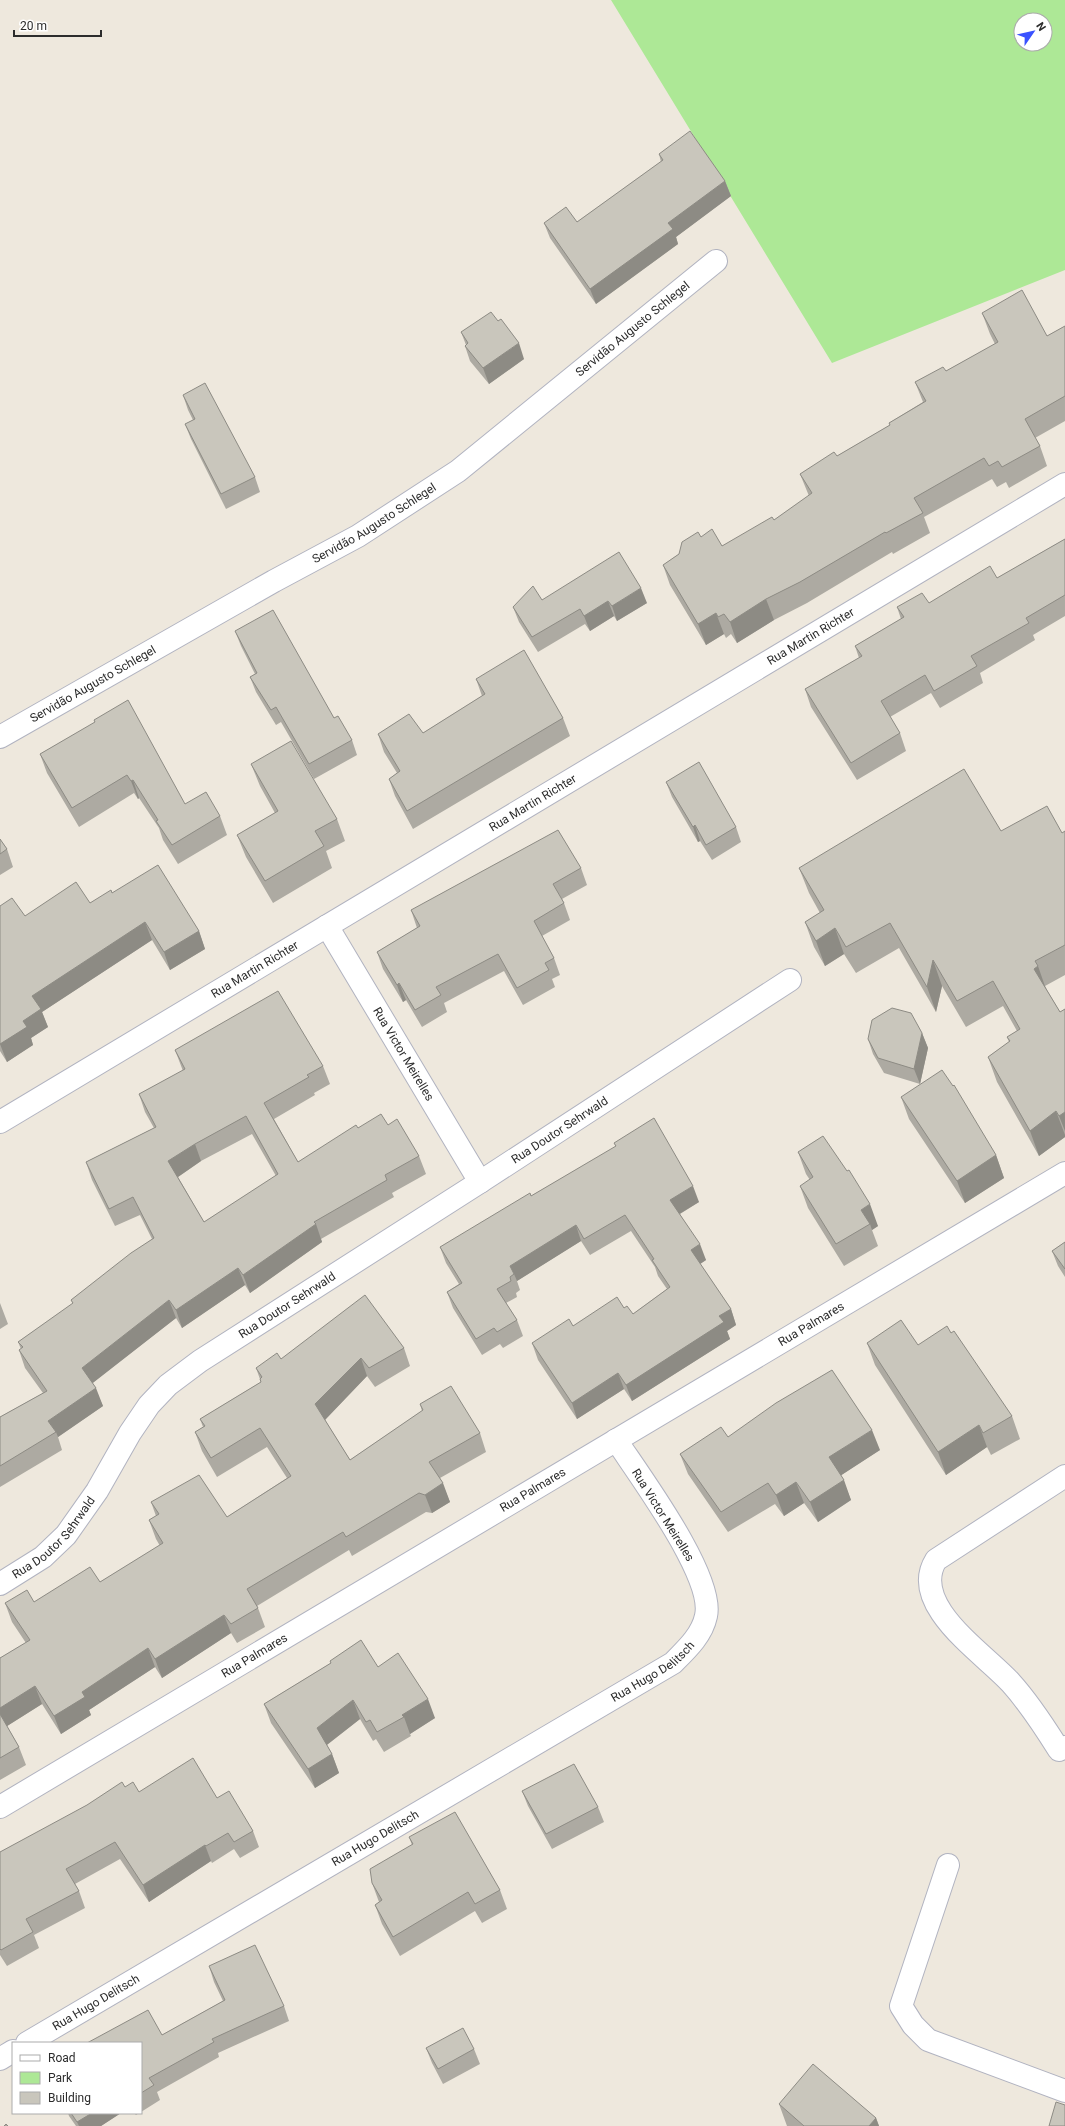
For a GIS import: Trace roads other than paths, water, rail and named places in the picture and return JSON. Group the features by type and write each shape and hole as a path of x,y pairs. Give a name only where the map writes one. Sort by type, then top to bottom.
{"street":[{"name":"Servidão Augusto Schlegel","path":"0,737 274,581 358,536 451,475 716,261"},
{"name":"Rua Martin Richter","path":"0,1122 1065,484"},
{"name":"Rua Victor Meirelles","path":"328,926 480,1182"},
{"name":"Rua Doutor Sehrwald","path":"0,1584 43,1557 66,1535 97,1492 130,1433 150,1405 168,1385 200,1361 480,1182 790,980"},
{"name":"Rua Palmares","path":"0,1807 1065,1173"},
{"name":"Rua Victor Meirelles","path":"616,1440 688,1553 704,1585 706,1616"},
{"path":"1065,1476 936,1560 930,1569 930,1586 942,1613 964,1640 1010,1682 1035,1713 1058,1750 1065,1746"},
{"name":"Rua Hugo Delitsch","path":"29,2042 673,1663 694,1642 706,1616"},
{"path":"948,1865 901,2006 913,2025 928,2040 1020,2076 1065,2091"},
{"path":"0,2059 12,2052"}]}
